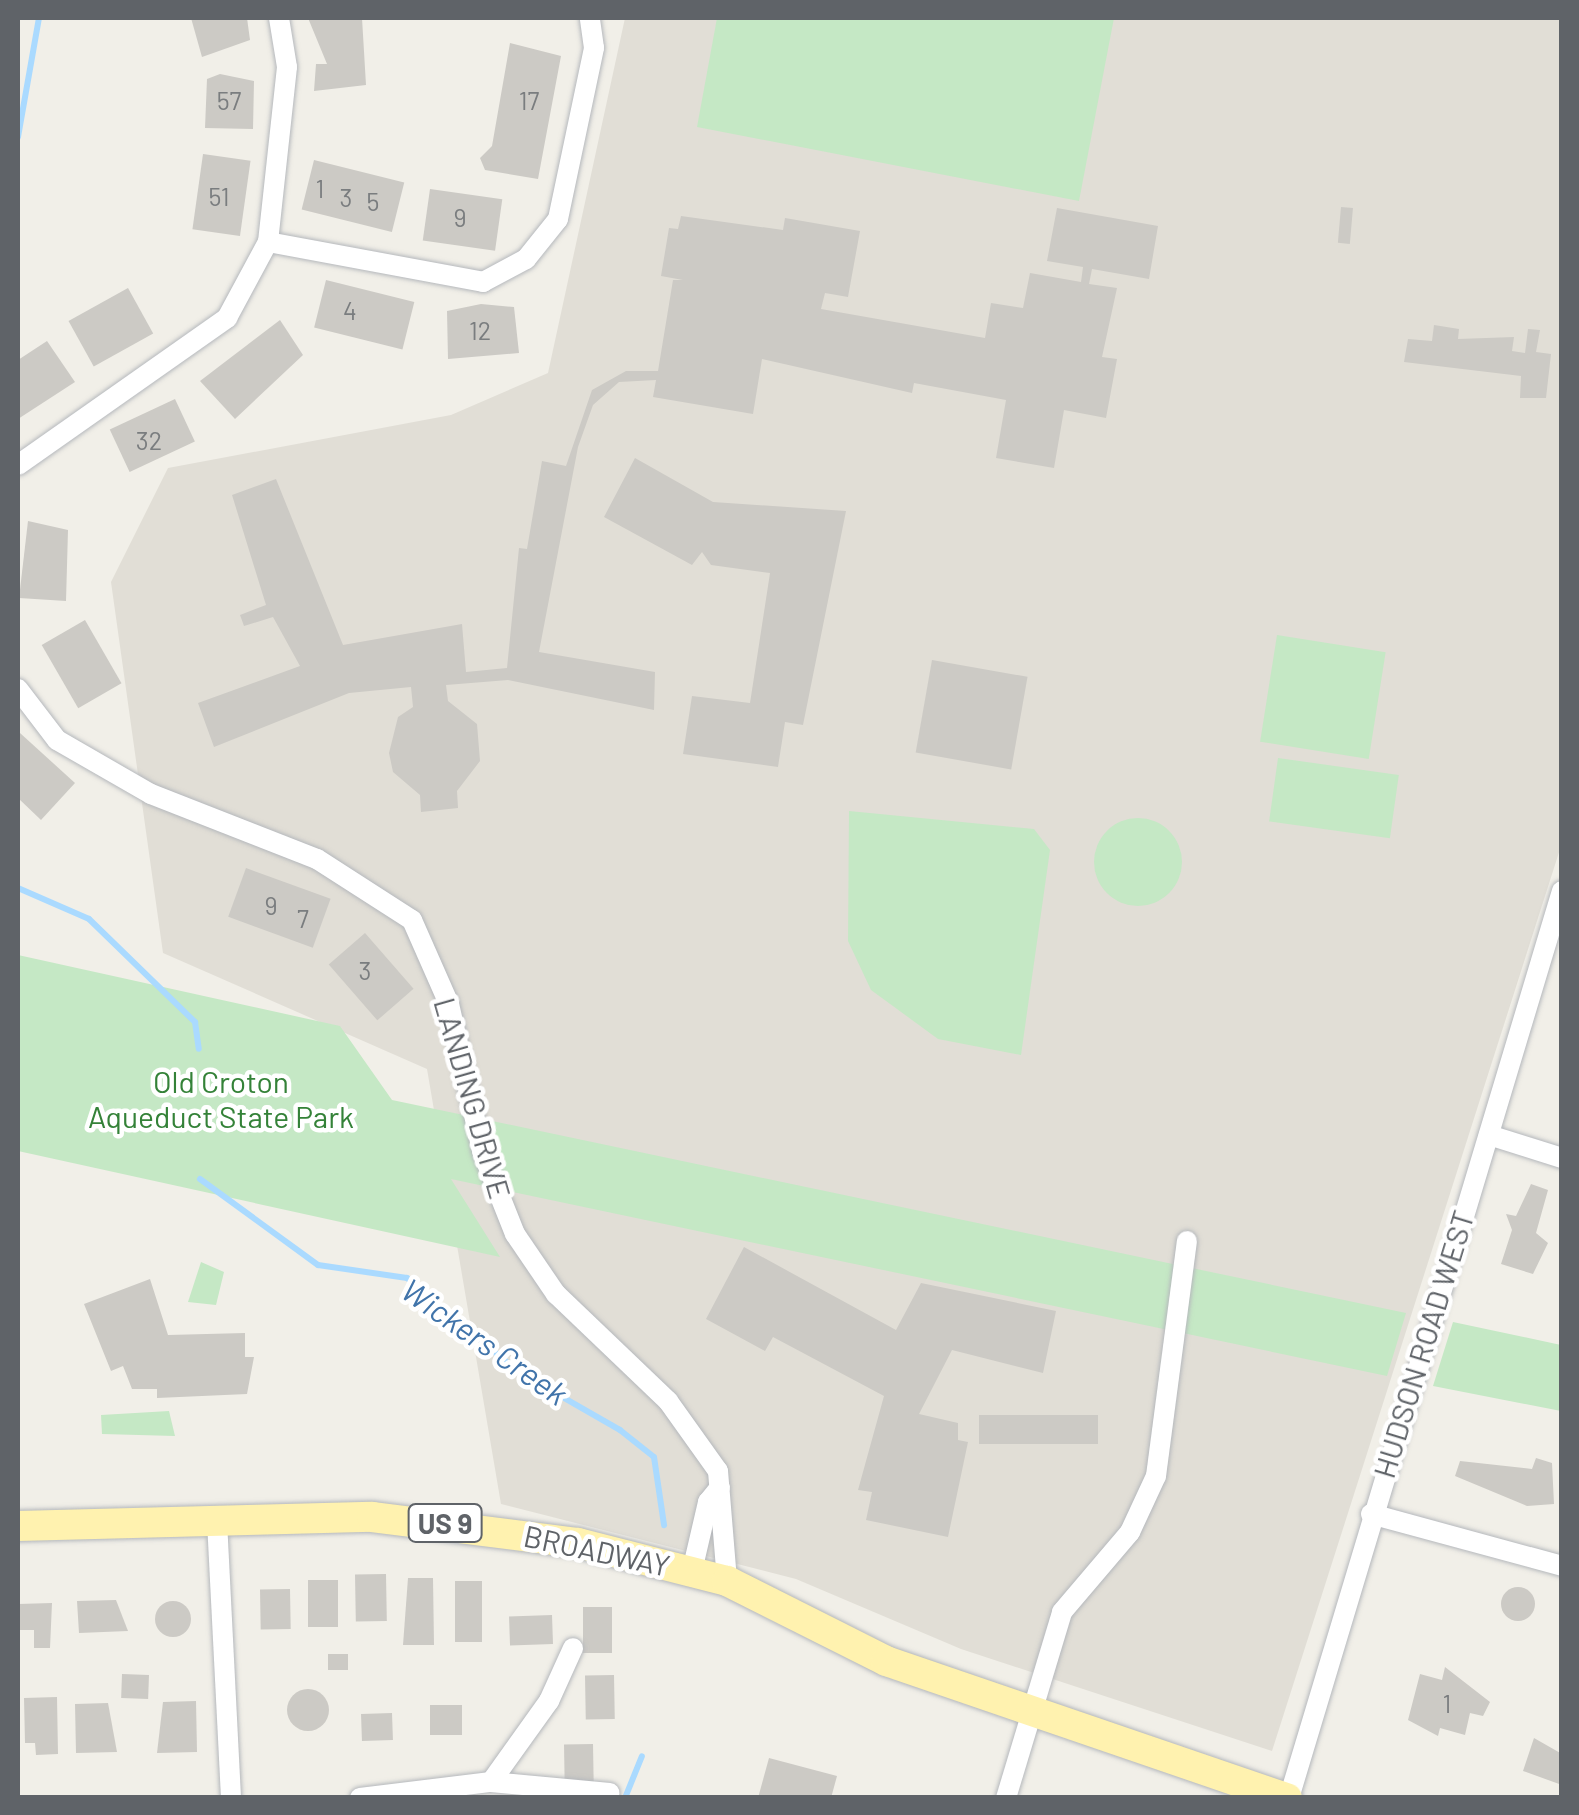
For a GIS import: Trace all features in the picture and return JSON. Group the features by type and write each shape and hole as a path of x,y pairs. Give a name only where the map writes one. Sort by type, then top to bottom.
{"main road":[{"name":"BROADWAY","path":"18,1526 217,1520 465,1525 727,1581 886,1661 1028,1713"},
{"name":"US 9","path":"1028,1713 1288,1798"}],"street":[{"path":"18,465 227,318 268,242 287,67 279,18"},
{"path":"268,242 483,282 526,259 558,219 594,48 590,18"},
{"name":"LANDING DRIVE","path":"18,690 73,749 151,794 318,859 412,920 449,1004 482,1151 518,1241 556,1294 668,1401 720,1486 727,1581"},
{"name":"HUDSON ROAD WEST","path":"1288,1798 1562,891"},
{"path":"1489,1135 1562,1158"},
{"path":"1006,1798 1028,1713 1062,1612 1130,1532 1156,1476 1187,1240"},
{"path":"692,1571 708,1502 720,1486"},
{"path":"1372,1514 1562,1566"},
{"path":"217,1520 231,1798"},
{"path":"492,1782 549,1702 573,1648"},
{"path":"360,1798 492,1782 609,1792"}],"shaded area":[{"path":"625,18 1561,18 1561,846 1272,1751 961,1649 796,1579 501,1504 427,1069 163,953 111,582 168,468 451,415 548,373"}],"green space":[{"path":"717,18 1114,18 1079,201 697,127"},
{"path":"1277,635 1386,652 1369,759 1260,742"},
{"path":"1278,758 1399,775 1390,838 1269,821"},
{"path":"849,811 1034,829 1050,850 1021,1055 938,1039 871,990 848,941"},
{"path":"1138,818 1169,831 1182,862 1169,893 1138,906 1107,893 1094,862 1107,831"},
{"name":"Old Croton Aqueduct State Park","path":"18,955 340,1026 392,1100 1406,1313 1387,1376 451,1179 500,1257 18,1151"},
{"path":"201,1262 224,1272 216,1305 188,1302"},
{"path":"1453,1322 1561,1345 1561,1411 1433,1386"},
{"path":"169,1411 175,1436 102,1434 101,1415"}],"building":[{"path":"191,18 247,18 250,40 202,57"},
{"path":"308,18 362,18 366,85 314,91 316,64 327,64"},
{"path":"510,43 561,56 538,179 485,170 480,158 492,146"},
{"path":"220,74 254,81 253,129 205,128 207,79"},
{"path":"203,154 251,161 240,236 192,229"},
{"path":"314,160 404,182 392,232 302,209"},
{"path":"430,189 502,199 495,251 423,240"},
{"path":"1341,207 1353,208 1350,244 1338,243"},
{"path":"1057,208 1158,226 1149,279 1092,269 1089,284 1117,288 1102,357 1117,359 1106,418 1064,410 1054,468 996,458 1006,400 914,383 912,393 762,359 753,414 653,397 656,380 619,382 593,405 578,447 539,652 655,672 654,710 508,680 446,685 448,701 477,724 480,761 457,791 458,808 421,812 420,795 393,772 389,753 398,717 413,707 411,687 349,693 214,747 198,703 300,666 273,617 244,626 240,615 266,605 232,495 276,479 343,645 462,624 466,672 507,668 519,548 527,549 542,461 566,466 592,390 626,371 658,371 673,280 683,280 661,276 669,228 678,229 681,216 783,230 785,218 860,231 848,297 825,293 821,309 985,338 991,303 1023,308 1030,273 1081,282 1083,267 1047,261"},
{"path":"326,280 414,302 402,350 314,328"},
{"path":"128,288 153,333 94,366 69,321"},
{"path":"481,304 514,307 519,353 448,359 447,311"},
{"path":"280,320 303,355 235,419 200,381"},
{"path":"1434,325 1459,329 1458,339 1514,337 1512,351 1525,353 1528,329 1540,330 1536,352 1551,354 1546,398 1520,398 1521,376 1404,362 1408,339 1432,341"},
{"path":"47,341 75,382 18,419 18,360"},
{"path":"175,399 195,442 130,472 110,429"},
{"path":"635,458 713,502 846,511 803,725 785,722 778,767 683,754 692,696 750,703 770,573 711,565 702,552 692,565 604,517"},
{"path":"28,521 68,530 66,601 19,598"},
{"path":"85,620 122,683 78,708 42,645"},
{"path":"932,660 1028,677 1011,769 916,753"},
{"path":"20,733 75,783 41,820 18,798"},
{"path":"246,868 331,899 313,948 228,917"},
{"path":"365,933 414,989 377,1020 329,964"},
{"path":"1531,1184 1548,1190 1536,1233 1548,1243 1533,1274 1501,1264 1512,1230 1506,1214 1516,1216"},
{"path":"744,1247 896,1330 921,1283 1056,1311 1043,1373 952,1350 919,1414 958,1423 958,1440 968,1442 948,1537 866,1520 872,1492 858,1490 884,1396 773,1337 765,1351 706,1319"},
{"path":"150,1279 168,1335 245,1333 245,1357 254,1357 247,1394 157,1398 157,1389 132,1389 123,1366 111,1371 84,1304"},
{"path":"979,1415 1098,1415 1098,1444 979,1444"},
{"path":"1536,1458 1552,1463 1554,1504 1527,1506 1455,1476 1460,1461 1532,1469"},
{"path":"386,1574 387,1621 356,1622 355,1575"},
{"path":"408,1578 433,1578 434,1645 403,1645"},
{"path":"308,1580 338,1580 338,1627 308,1627"},
{"path":"455,1581 482,1581 482,1642 455,1642"},
{"path":"1518,1587 1530,1592 1535,1604 1530,1616 1518,1621 1506,1616 1501,1604 1506,1592"},
{"path":"290,1589 291,1629 261,1630 260,1590"},
{"path":"116,1600 128,1631 79,1633 77,1601"},
{"path":"173,1601 186,1606 191,1619 186,1632 173,1637 160,1632 155,1619 160,1606"},
{"path":"52,1603 50,1648 34,1648 34,1630 18,1630 18,1604"},
{"path":"583,1607 612,1607 612,1653 583,1653"},
{"path":"552,1615 553,1644 510,1645 509,1617"},
{"path":"328,1654 348,1654 348,1670 328,1670"},
{"path":"1445,1667 1490,1702 1483,1716 1470,1713 1465,1735 1440,1728 1438,1736 1408,1720 1420,1674 1442,1680"},
{"path":"122,1674 149,1675 148,1699 121,1698"},
{"path":"614,1675 615,1719 586,1719 585,1676"},
{"path":"308,1689 323,1695 329,1710 323,1725 308,1731 293,1725 287,1710 293,1695"},
{"path":"57,1697 58,1754 36,1755 35,1743 25,1743 24,1698"},
{"path":"196,1701 197,1752 157,1753 163,1702"},
{"path":"108,1703 117,1752 76,1753 75,1704"},
{"path":"430,1705 462,1705 462,1735 430,1735"},
{"path":"392,1713 393,1740 362,1741 361,1714"},
{"path":"1534,1738 1562,1754 1562,1785 1523,1771"},
{"path":"593,1744 594,1788 565,1788 564,1745"},
{"path":"769,1758 837,1776 831,1798 758,1798"}],"waterway":[{"name":"Wickers Creek","path":"18,137 39,18"},
{"name":"Wickers Creek","path":"18,888 89,919 195,1022 199,1049"},
{"name":"Wickers Creek","path":"200,1179 318,1265 407,1278 517,1371 620,1430 654,1457 664,1525"},
{"path":"625,1798 642,1756"}]}
